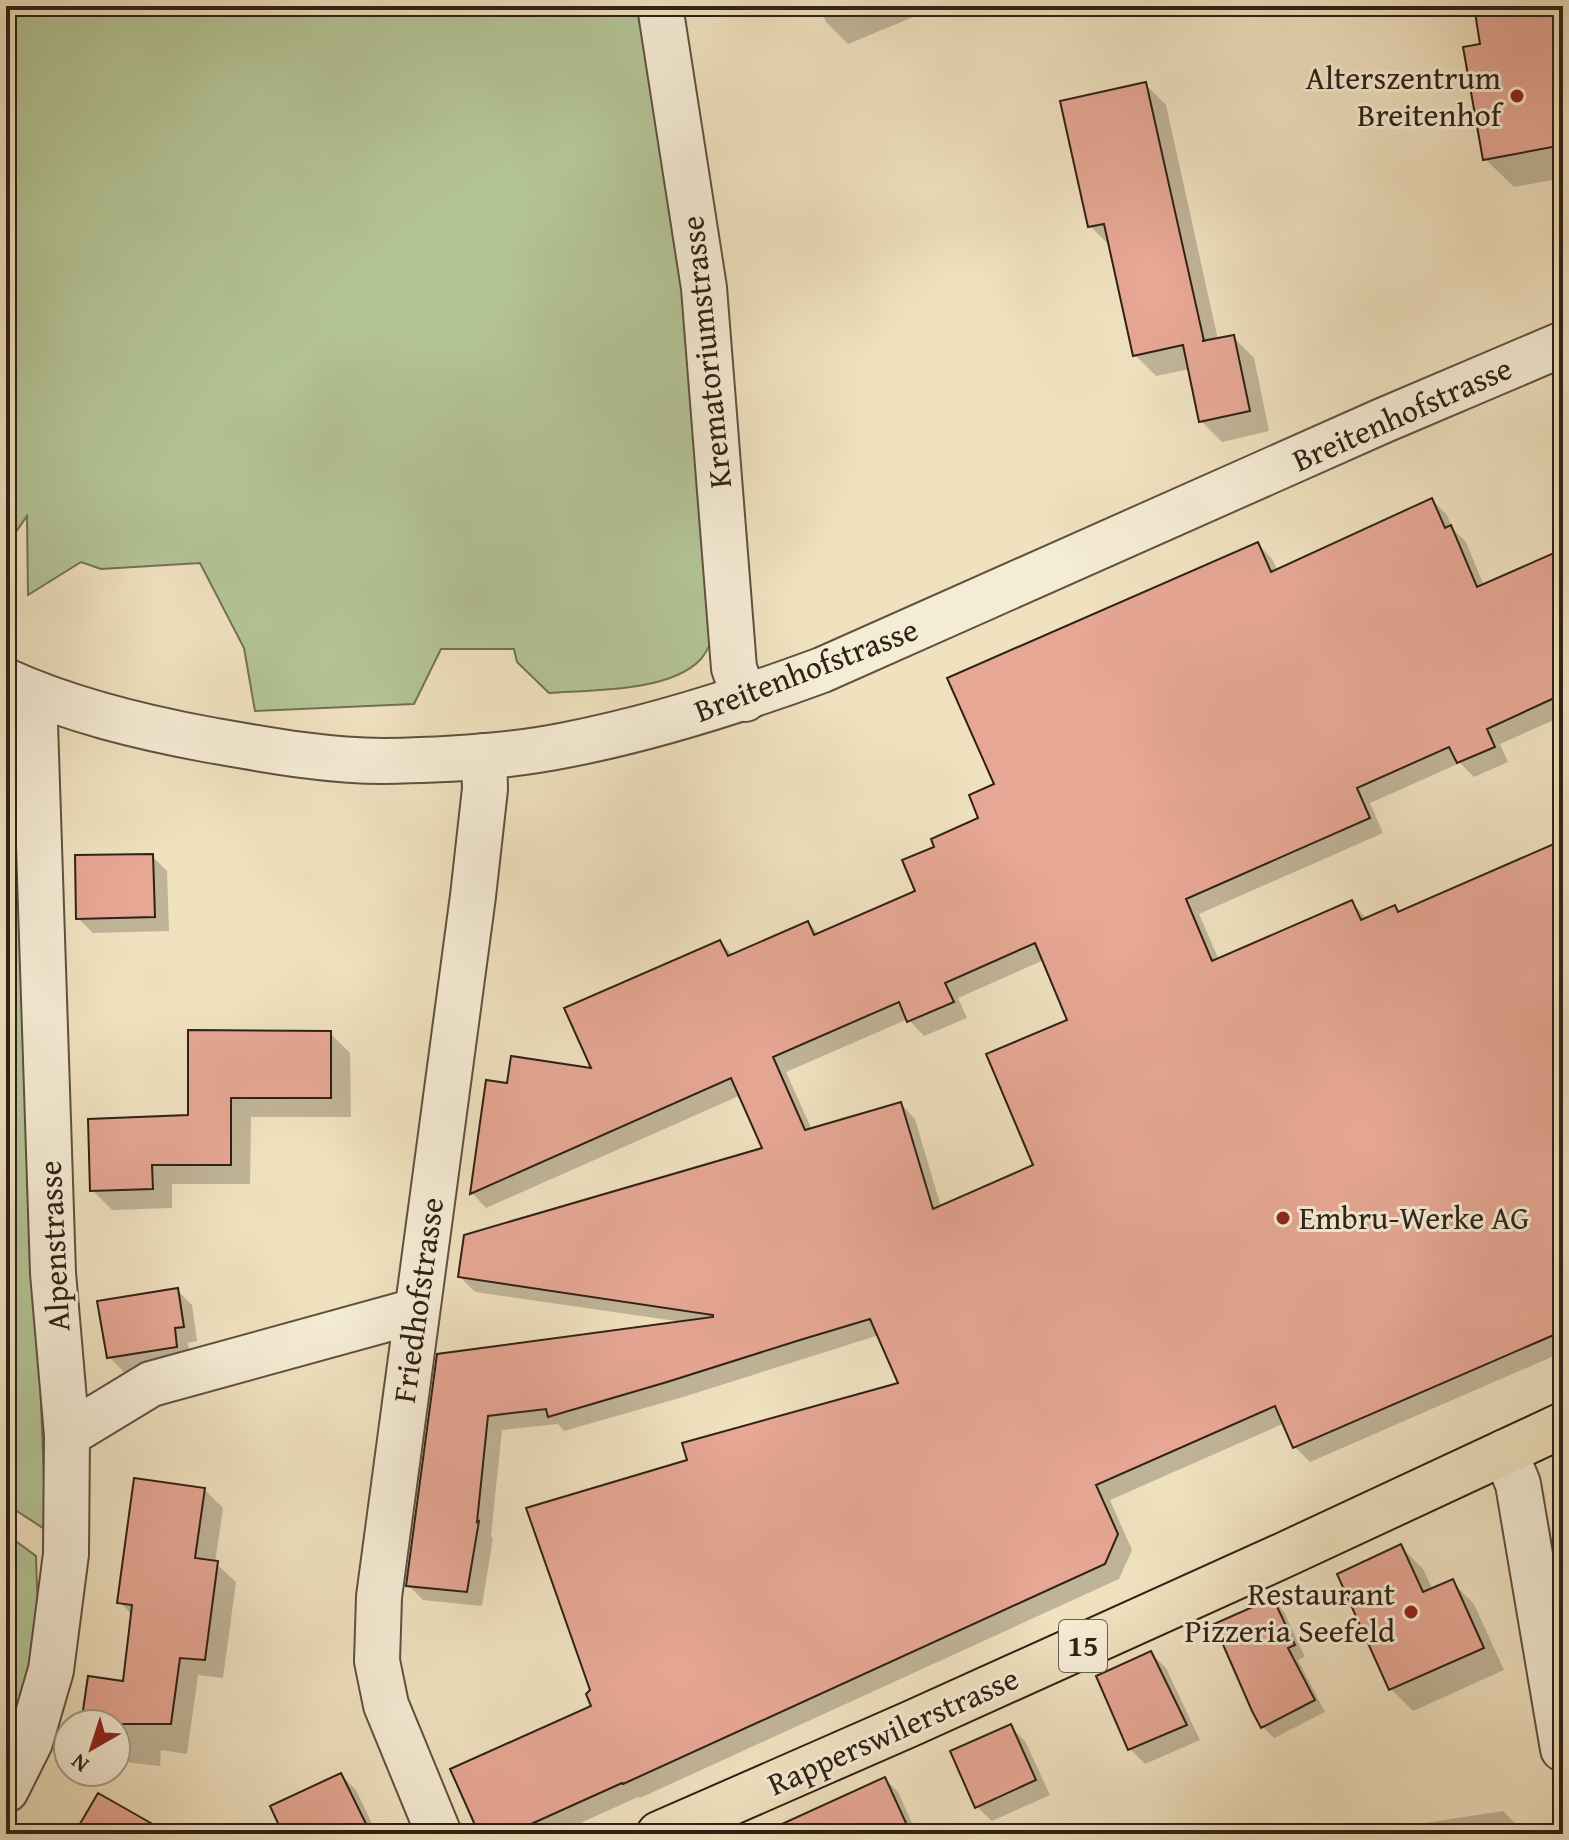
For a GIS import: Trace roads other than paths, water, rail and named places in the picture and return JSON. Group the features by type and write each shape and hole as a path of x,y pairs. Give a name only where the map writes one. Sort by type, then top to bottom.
{"main road":[{"name":"Rapperswilerstrasse","path":"659,1834 1241,1575 1563,1425"}],"street":[{"name":"Krematoriumstrasse","path":"660,6 704,288 734,668 745,699"},
{"name":"Breitenhofstrasse","path":"20,687 166,732 258,749 382,761 484,756 577,743 745,699 822,670 1382,421 1563,344"},
{"name":"Alpenstrasse","path":"6,1790 30,1742 51,1670 66,1554 67,1435 53,1273 20,687"},
{"name":"Friedhofstrasse","path":"439,1834 386,1705 377,1661 379,1597 473,896 485,789 484,756"},
{"path":"67,1435 151,1384 416,1311"},
{"path":"1505,1452 1518,1484 1563,1749"}],"place":[{"name":"Alterszentrum Breitenhof","path":"1517,96"},
{"name":"Embru-Werke AG","path":"1283,1218"},
{"name":"Restaurant Pizzeria Seefeld","path":"1411,1612"}]}
